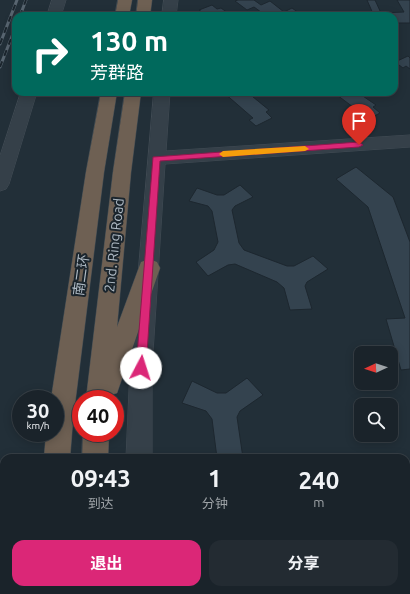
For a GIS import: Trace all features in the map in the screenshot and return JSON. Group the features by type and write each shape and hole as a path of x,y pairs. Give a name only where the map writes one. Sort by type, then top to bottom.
{"highway":[{"path":"123,12 125,0"},
{"path":"144,12 146,0"},
{"name":"南二环","path":"57,454 62,404 95,172 108,96"},
{"name":"2nd. Ring Road","path":"99,390 121,180 132,96"},
{"path":"106,390 149,268"},
{"path":"95,454 96,442"}],"street":[{"path":"55,12 59,0"},
{"path":"170,12 171,0"},
{"path":"0,184 28,96"},
{"path":"139,454 141,368 162,96"},
{"path":"156,158 410,141"}],"building":[{"path":"254,0 261,5 270,1 284,12 261,12 254,7 247,10 235,1"},
{"path":"367,0 375,0 381,12 372,12"},
{"path":"397,0 410,0 410,23 398,23 398,12 404,12"},
{"path":"212,5 217,9 221,8 226,12 202,12 199,10"},
{"path":"292,8 298,12 284,12"},
{"path":"408,56 410,58 410,69 406,66 403,68 398,64 398,61"},
{"path":"228,96 252,96 269,110 266,112 272,118 256,126 249,120 253,118"},
{"path":"338,96 363,96 376,105 373,107 380,113 365,121 357,114 361,113"},
{"path":"356,167 393,197 410,242 410,369 401,370 398,360 398,346 394,346 386,319 405,318 368,207 336,179"},
{"path":"240,185 253,197 235,206 232,210 239,243 244,250 287,266 294,266 313,256 328,269 307,282 305,286 312,309 290,310 284,288 277,282 235,264 228,265 208,276 196,262 214,250 218,242 212,211 208,206 189,201 197,188 217,195 224,195"},
{"path":"247,378 263,395 240,411 237,417 242,454 216,454 212,419 206,411 182,403 192,381 217,393 226,393"}],"railway":[{"path":"12,12 17,0"},
{"path":"22,12 26,0"},
{"path":"0,44 12,13"},
{"path":"0,67 12,36"}],"slow traffic":[{"path":"223,154 305,149"}],"route":[{"path":"141,368 156,158 359,145"}]}
